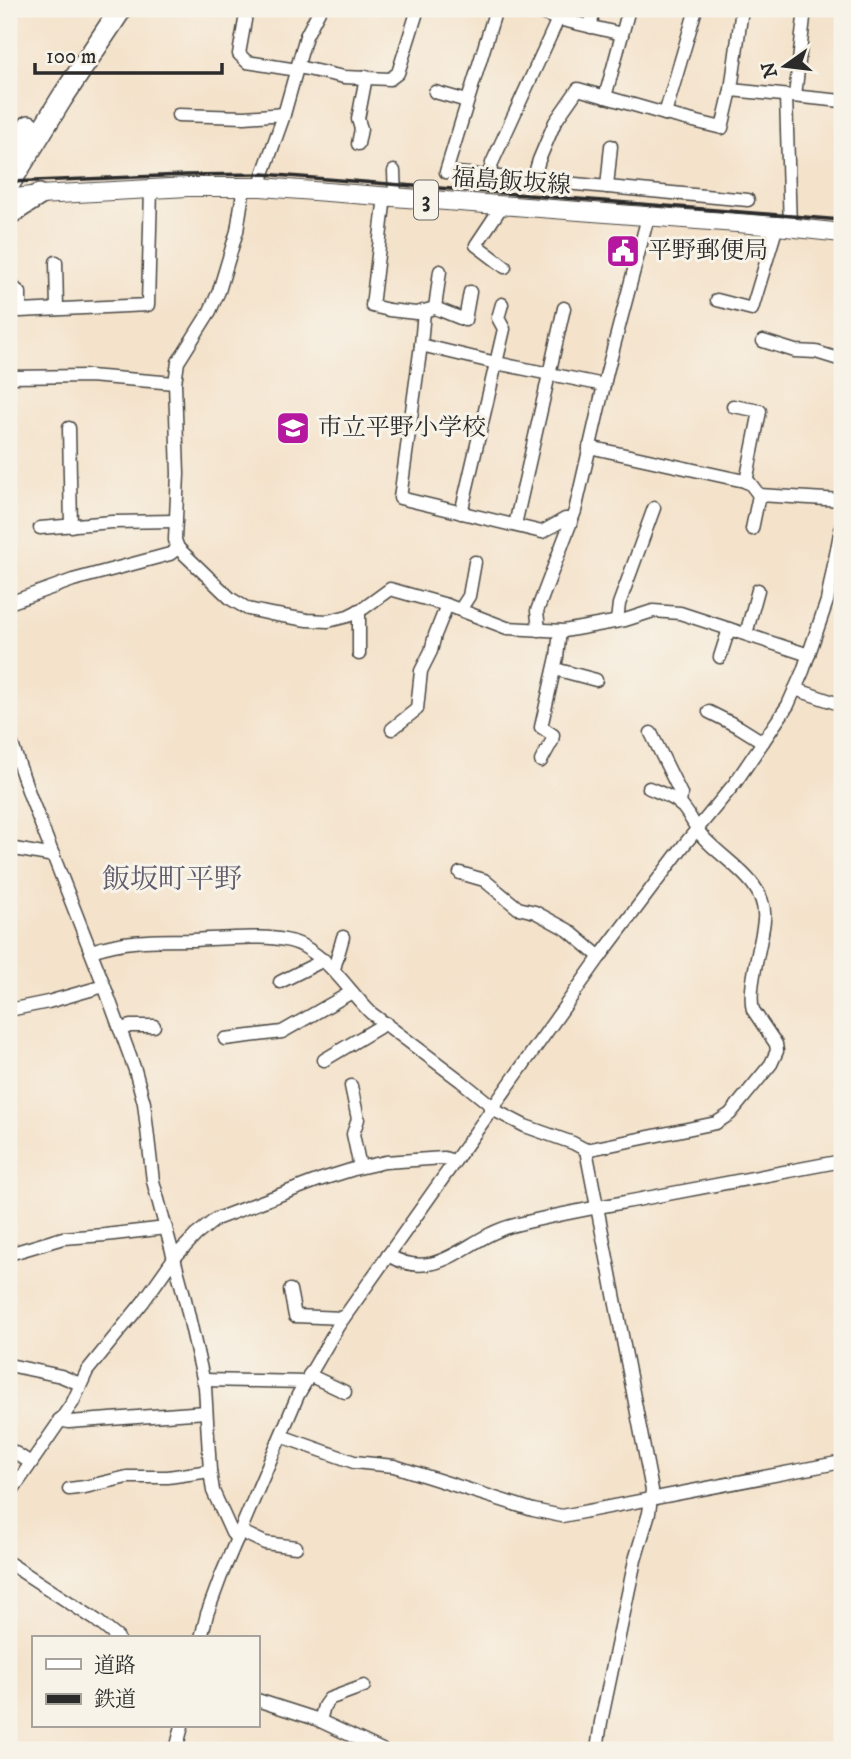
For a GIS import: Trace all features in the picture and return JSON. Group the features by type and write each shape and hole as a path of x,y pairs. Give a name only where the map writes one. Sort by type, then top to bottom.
{"highway":[{"path":"9,156 104,9"},
{"path":"9,184 121,9"},
{"path":"9,214 39,195"}],"main road":[{"name":"福島飯坂線","path":"9,199 151,189 252,186 842,233"}],"street":[{"path":"247,9 239,54 247,62 344,77 390,79 398,73 418,9"},
{"path":"320,9 306,36 284,114 263,174 252,186 219,291 210,311 178,362 175,383 178,548 231,599 248,609 307,620 328,621 348,616 390,589 453,607 507,628 560,631 617,621 653,611 680,613 809,655"},
{"path":"496,9 446,173 748,200"},
{"path":"529,9 558,19 622,34"},
{"path":"591,27 593,9"},
{"path":"605,97 629,9"},
{"path":"665,114 696,9"},
{"path":"533,180 555,122 578,89 722,128 731,90 742,9"},
{"path":"718,300 752,309 784,227 791,96 805,9"},
{"path":"489,176 492,163 558,19"},
{"path":"358,144 361,129 358,119 366,78"},
{"path":"731,90 842,101"},
{"path":"435,92 467,102"},
{"path":"178,115 245,117 284,114"},
{"path":"607,187 611,146"},
{"path":"394,171 372,306 416,313 429,310 464,320 470,292"},
{"path":"9,287 20,293 20,311 148,305 151,189"},
{"path":"502,206 477,245 505,267"},
{"path":"539,630 537,611 575,511 604,385 648,217"},
{"path":"56,262 57,309"},
{"path":"440,271 421,345 400,498 542,532 565,519 572,519"},
{"path":"461,513 503,329 498,318 502,304"},
{"path":"515,526 564,308"},
{"path":"763,341 795,351 816,352 842,360"},
{"path":"421,345 604,385"},
{"path":"9,377 89,376 175,383"},
{"path":"733,406 760,411 746,482"},
{"path":"69,428 71,526"},
{"path":"589,447 749,482 759,495 842,500"},
{"path":"752,529 759,495"},
{"path":"617,621 619,604 654,508"},
{"path":"40,528 112,522 176,521"},
{"path":"202,1636 207,1614 238,1535 281,1436 307,1379 343,1318 600,957 735,783 788,705 809,655 829,592 842,523"},
{"path":"9,603 73,580 170,554 178,548"},
{"path":"392,729 417,709 421,671 435,635 453,607 469,597 475,562"},
{"path":"746,634 758,590"},
{"path":"829,592 842,598"},
{"path":"359,610 359,654"},
{"path":"720,657 729,629"},
{"path":"541,761 553,735 541,727 555,669 560,631"},
{"path":"555,669 596,680"},
{"path":"795,689 842,705"},
{"path":"709,712 763,742"},
{"path":"651,733 681,794 680,805"},
{"path":"9,736 135,1070 144,1103 153,1181 203,1380 213,1491 232,1533 265,1543 296,1547"},
{"path":"91,951 135,941 272,939 300,944 329,965 371,1013 492,1108 525,1126 586,1150 716,1123 730,1114 771,1063 777,1051 776,1044 752,1005 765,919 763,904 759,891 702,836 678,802 649,788"},
{"path":"9,848 54,856"},
{"path":"460,873 484,880 518,908 536,912 568,930 600,957"},
{"path":"280,982 329,965 343,937"},
{"path":"9,1010 104,986"},
{"path":"225,1039 282,1032 352,992"},
{"path":"324,1060 386,1023"},
{"path":"120,1030 154,1026"},
{"path":"351,1086 358,1119 353,1134 360,1167"},
{"path":"586,1150 652,1490 649,1513 635,1560 597,1750"},
{"path":"9,1495 73,1402 87,1371 174,1258 216,1219 360,1167 385,1162 444,1158 454,1161"},
{"path":"388,1255 425,1265 439,1262 508,1227 597,1207 842,1161"},
{"path":"9,1254 63,1238 166,1228"},
{"path":"290,1290 295,1316 343,1318"},
{"path":"9,1365 61,1376 80,1384"},
{"path":"203,1380 307,1379 345,1392"},
{"path":"60,1420 69,1422 206,1412"},
{"path":"281,1436 354,1462 394,1466 533,1510 562,1516 842,1462"},
{"path":"9,1449 30,1463"},
{"path":"69,1489 127,1476 167,1477 210,1471"},
{"path":"9,1563 96,1620 116,1636"},
{"path":"320,1721 329,1699 365,1686"},
{"path":"259,1701 320,1721 382,1750"},
{"path":"176,1750 182,1728"}],"railway":[{"path":"9,182 263,174 842,220"}],"place":[{"name":"平野郵便局","path":"623,251"},
{"name":"市立平野小学校","path":"293,428"}],"district":[{"name":"飯坂町平野","path":"172,879"}]}
